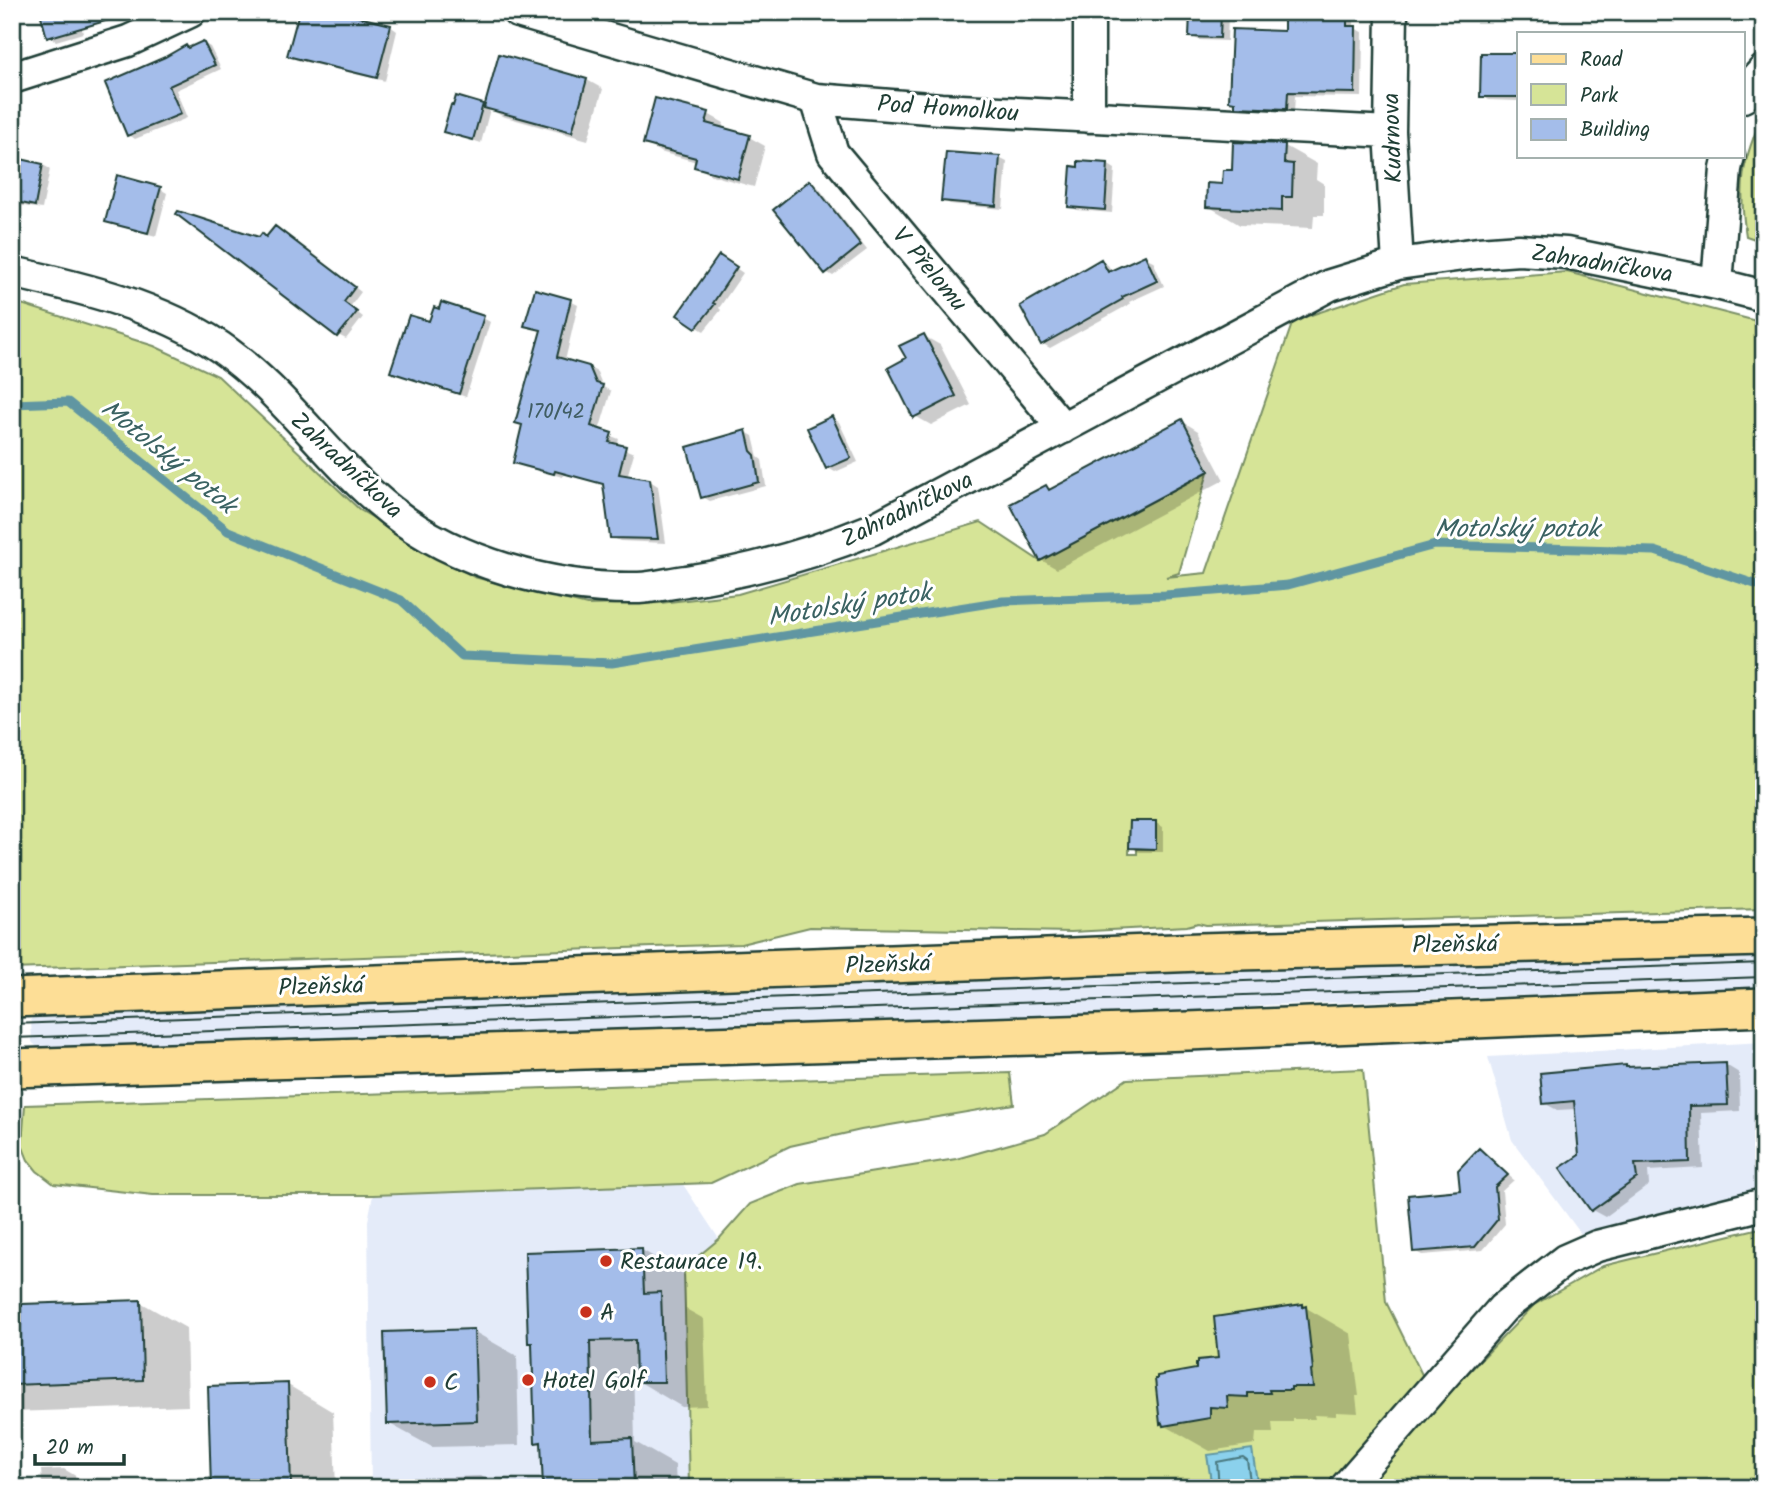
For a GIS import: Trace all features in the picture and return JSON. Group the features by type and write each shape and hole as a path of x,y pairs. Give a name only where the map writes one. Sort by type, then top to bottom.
{"main road":[{"name":"Plzeňská","path":"12,998 1188,952 1764,937"},
{"path":"12,1068 1161,1032 1764,1007"}],"street":[{"path":"12,78 128,41 190,12"},
{"name":"Pod Homolkou","path":"518,12 816,99 1089,117 1390,132"},
{"path":"1089,12 1089,117"},
{"name":"Kudrnova","path":"1392,12 1390,132 1398,264"},
{"path":"1744,92 1764,70"},
{"name":"V Přelomu","path":"816,99 833,153 1063,428"},
{"path":"1717,284 1729,158"},
{"name":"Zahradníčkova","path":"12,272 122,301 189,329 219,347 250,370 358,481 392,512 434,540 495,566 587,585 640,588 752,570 835,545 873,529 1331,285 1398,264 1478,253 1543,250 1717,284 1764,296"},
{"path":"1345,1488 1503,1308 1565,1260 1597,1246 1764,1204"}],"shaded area":[{"path":"1524,955 1619,960 1764,955 1764,987 1266,1005 1212,1016 877,1028 774,1026 37,1047 32,1042 31,1019 35,1016 1147,976 1191,966"},
{"path":"1764,1042 1764,1191 1651,1215 1581,1234 1512,1140 1488,1057"},
{"name":"Hotel Golf","path":"682,1183 719,1239 684,1269 689,1486 718,1488 371,1488 368,1221 373,1195"}],"green space":[{"path":"1764,113 1764,242 1746,236 1742,187 1751,145"},
{"path":"1567,272 1764,323 1764,909 1206,925 1198,923 1187,926 1071,932 810,927 741,944 12,969 12,301 154,346 218,376 360,510 474,577 587,605 660,603 738,594 981,522 1040,561 1208,472 1179,573 1166,577 1206,573 1293,321 1404,284","holes":["1130,821 1156,821 1156,849 1137,849 1137,854 1129,854"]},
{"path":"1363,1069 1386,1302 1437,1405 1534,1305 1603,1266 1764,1227 1764,1488 689,1487 684,1268 719,1239 750,1204 800,1184 956,1159 1045,1134 1127,1079"},
{"path":"1010,1073 1014,1104 861,1130 790,1146 711,1183 373,1195 153,1195 54,1184 37,1171 28,1160 22,1145 25,1105"}],"water":[{"path":"1252,1449 1258,1488 1212,1488 1207,1455"}],"building":[{"path":"40,12 111,12 112,19 47,38"},
{"path":"299,12 339,12 391,25 377,78 287,56"},
{"path":"1190,12 1221,12 1220,38 1189,37"},
{"path":"1284,12 1347,12 1347,26 1356,26 1355,93 1288,92 1287,109 1235,107 1235,102 1229,101 1232,29 1284,31"},
{"path":"203,41 215,65 169,86 181,114 127,136 105,83 186,45 188,48"},
{"path":"1481,53 1517,53 1517,97 1480,97"},
{"path":"499,54 587,79 572,132 484,108"},
{"path":"456,96 483,104 473,140 443,132"},
{"path":"655,98 709,112 706,123 750,135 738,179 694,167 696,158 643,144"},
{"path":"1233,142 1285,144 1284,163 1293,164 1292,197 1282,197 1282,211 1206,207 1207,183 1222,184 1223,170 1232,170"},
{"path":"946,152 1000,156 996,206 941,201"},
{"path":"12,157 43,164 35,206 12,201"},
{"path":"1078,161 1108,163 1105,210 1068,207 1071,166 1078,167"},
{"path":"117,175 161,187 148,233 105,222"},
{"path":"810,180 861,245 825,274 773,210"},
{"path":"178,211 259,237 262,233 266,237 275,226 355,287 344,302 357,312 337,337 176,214"},
{"path":"719,255 737,267 713,303 715,304 696,328 677,315"},
{"path":"1145,255 1157,281 1122,297 1123,299 1041,345 1020,306 1101,259 1108,272"},
{"path":"535,289 571,299 557,357 589,366 596,383 603,385 591,426 612,433 609,442 626,446 619,474 650,479 658,539 610,538 603,484 513,463 522,425 515,423 541,330 524,326"},
{"path":"441,302 484,316 459,394 390,372 409,315 429,321 434,307 439,309"},
{"path":"924,334 956,396 913,418 888,368 906,358 899,346"},
{"path":"832,416 851,458 826,469 807,428"},
{"path":"1182,419 1209,471 1040,561 1010,504 1046,485 1049,490"},
{"path":"746,430 751,451 755,455 759,482 701,498 687,447"},
{"path":"1130,821 1156,821 1156,849 1129,848"},
{"path":"1726,1063 1728,1105 1689,1106 1690,1162 1635,1164 1637,1178 1591,1211 1560,1168 1579,1155 1574,1101 1543,1104 1540,1073 1626,1065"},
{"path":"1479,1148 1508,1175 1495,1187 1498,1219 1475,1247 1413,1252 1408,1195 1460,1190 1458,1170"},
{"path":"642,1248 644,1293 661,1292 664,1382 636,1382 635,1340 590,1341 592,1440 632,1438 634,1488 543,1488 541,1442 535,1443 532,1343 528,1343 525,1252"},
{"path":"141,1300 143,1380 12,1385 12,1306"},
{"path":"1303,1304 1303,1307 1306,1306 1313,1387 1248,1393 1248,1397 1227,1396 1228,1408 1210,1407 1210,1418 1163,1426 1160,1424 1155,1379 1157,1376 1196,1369 1198,1360 1218,1358 1214,1317"},
{"name":"C","path":"474,1329 477,1421 387,1424 384,1332"},
{"path":"288,1383 291,1488 211,1488 208,1386"}],"waterway":[{"name":"Motolský potok","path":"12,404 68,402 228,531 401,600 462,656 612,663 1003,601 1165,595 1288,585 1435,545 1655,551 1764,587"}],"tram line":[{"path":"12,1024 1764,963"},
{"path":"12,1038 1764,977"}],"place":[{"name":"Restaurace 19.","path":"606,1261"},
{"name":"A","path":"586,1312"},
{"name":"Hotel Golf","path":"528,1380"},
{"name":"C","path":"430,1382"}]}
